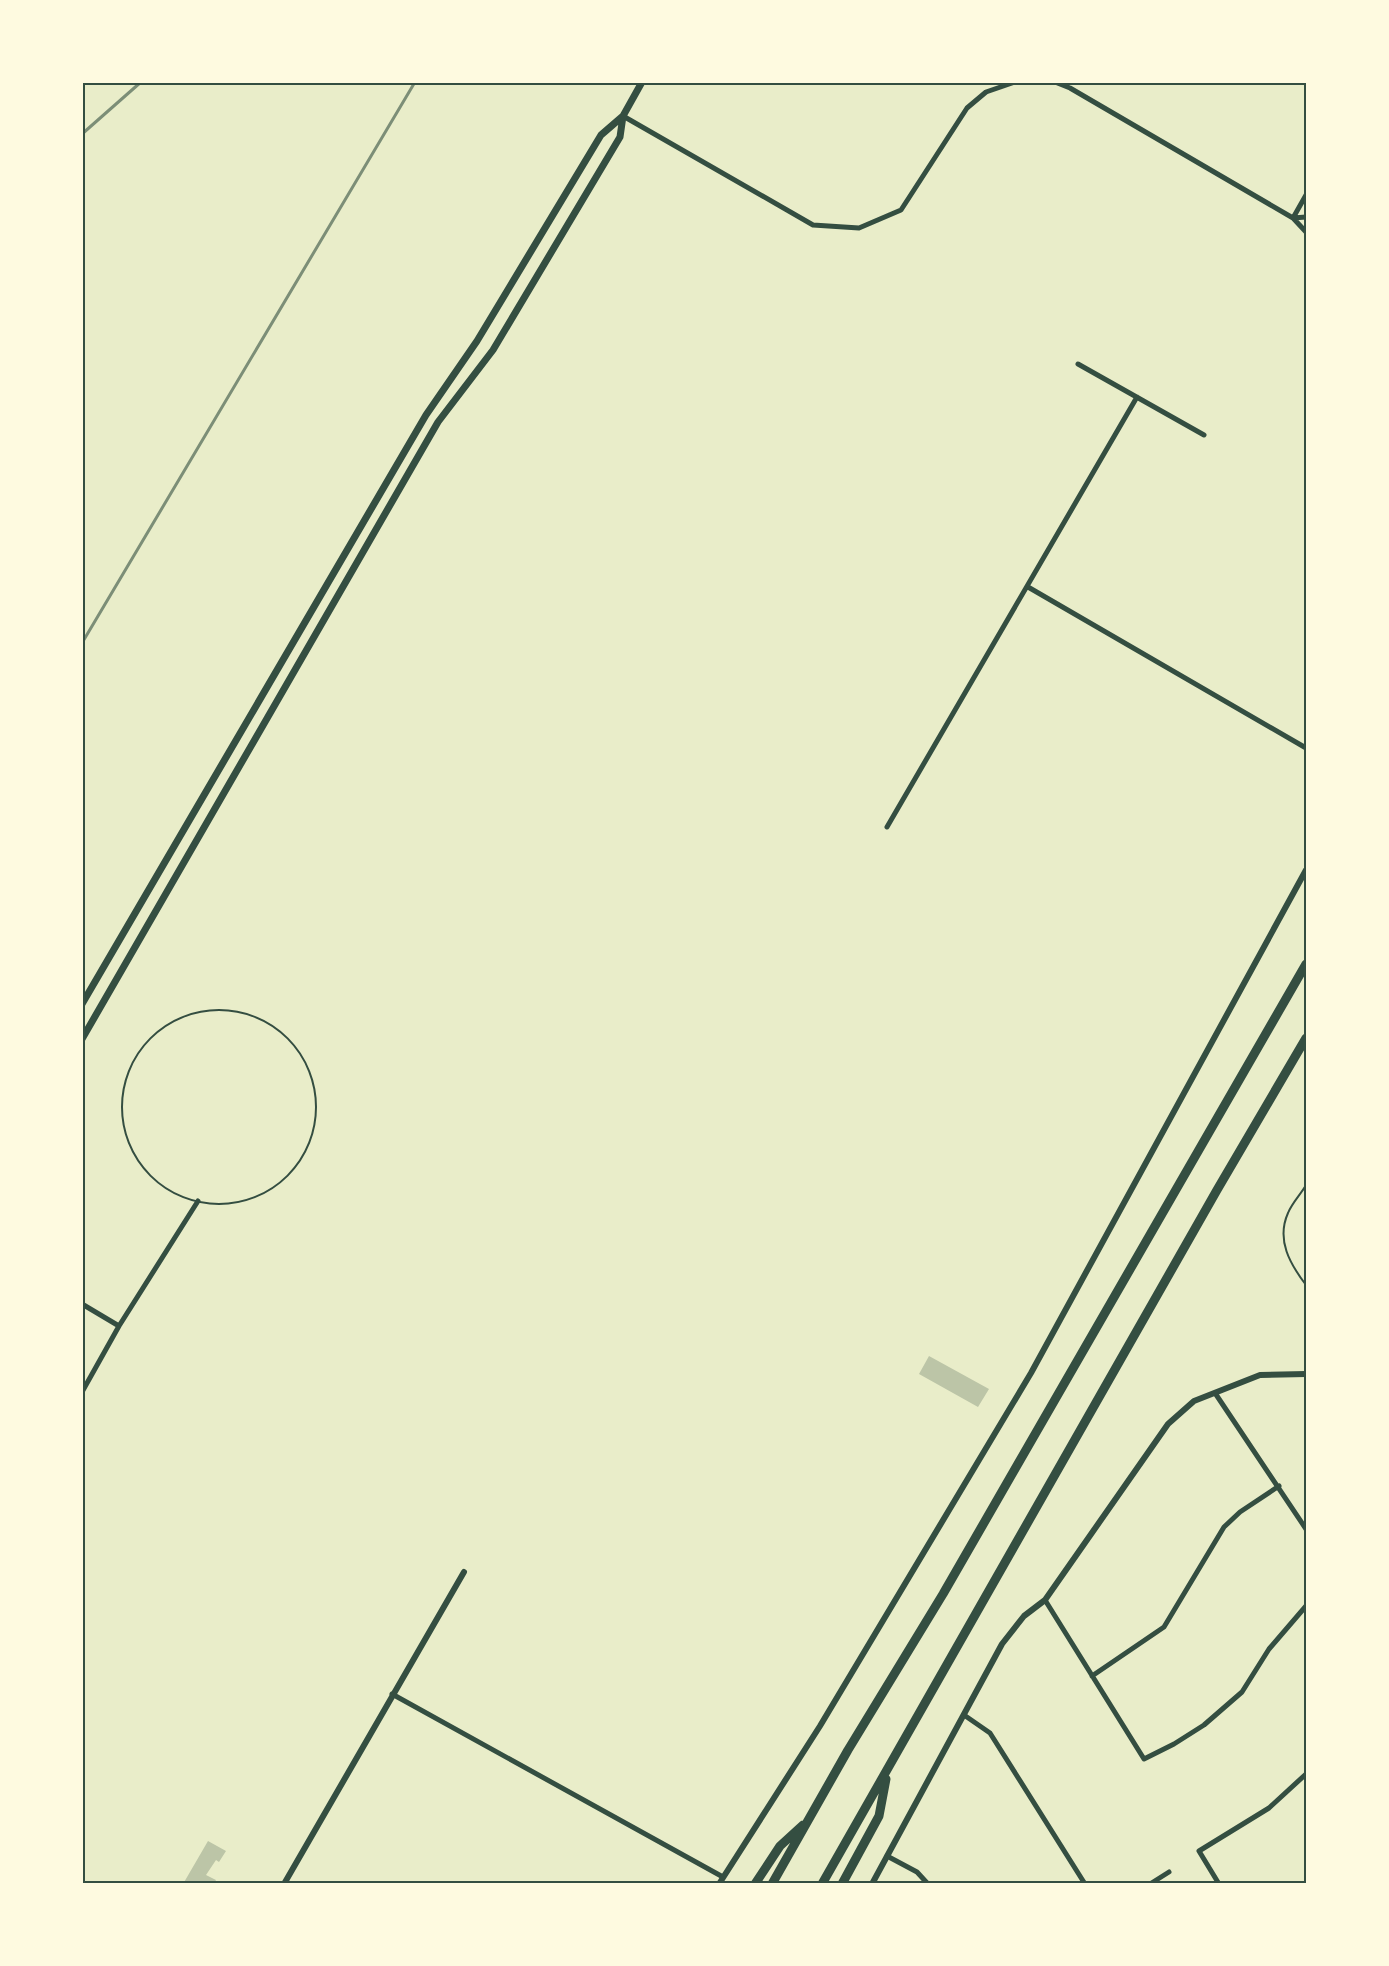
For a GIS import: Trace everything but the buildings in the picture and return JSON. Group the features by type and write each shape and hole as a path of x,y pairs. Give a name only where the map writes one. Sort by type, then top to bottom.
{"highway":[{"path":"772,1884 848,1750 943,1594 1306,964"},
{"path":"822,1884 1306,1038"},
{"path":"842,1884 879,1816 888,1770"},
{"path":"755,1884 780,1846 809,1819"}],"main road":[{"path":"82,1004 426,415 477,342 601,135 623,116 642,82"},
{"path":"82,1039 438,422 493,350 620,137 623,116"}],"street":[{"path":"623,116 813,225 859,228 901,210 967,108 986,92 1015,82"},
{"path":"1055,82 1070,88 1293,218 1306,232"},
{"path":"1293,218 1306,195"},
{"path":"1293,218 1306,217"},
{"path":"1078,364 1204,435"},
{"path":"887,827 1137,397"},
{"path":"1028,587 1306,748"},
{"path":"392,1694 721,1880 820,1726 1031,1373 1306,870"},
{"path":"82,1392 119,1326 198,1201"},
{"path":"82,1304 119,1326"},
{"path":"872,1884 1002,1644 1024,1616 1045,1600 1168,1424 1194,1401 1260,1375 1306,1374"},
{"path":"1215,1393 1306,1529"},
{"path":"1092,1676 1164,1627 1224,1527 1240,1512 1279,1486"},
{"path":"284,1884 464,1572"},
{"path":"1045,1600 1144,1759 1204,1725 1242,1692 1269,1649 1306,1606"},
{"path":"964,1715 990,1734 1085,1884"},
{"path":"1219,1884 1199,1851 1269,1808 1306,1774"},
{"path":"887,1856 917,1872 928,1884"},
{"path":"1150,1884 1169,1872"}],"lane":[{"path":"224,1009 261,1018 292,1040 312,1073 318,1111 309,1148 286,1179 253,1199 215,1205 198,1201 178,1196 147,1174 127,1141 121,1103 130,1066 153,1035 186,1015 224,1009"},
{"path":"1306,1185 1288,1213 1282,1238 1290,1264 1306,1285"}],"railway":[{"path":"82,134 141,82"},
{"path":"82,643 415,82"}]}
